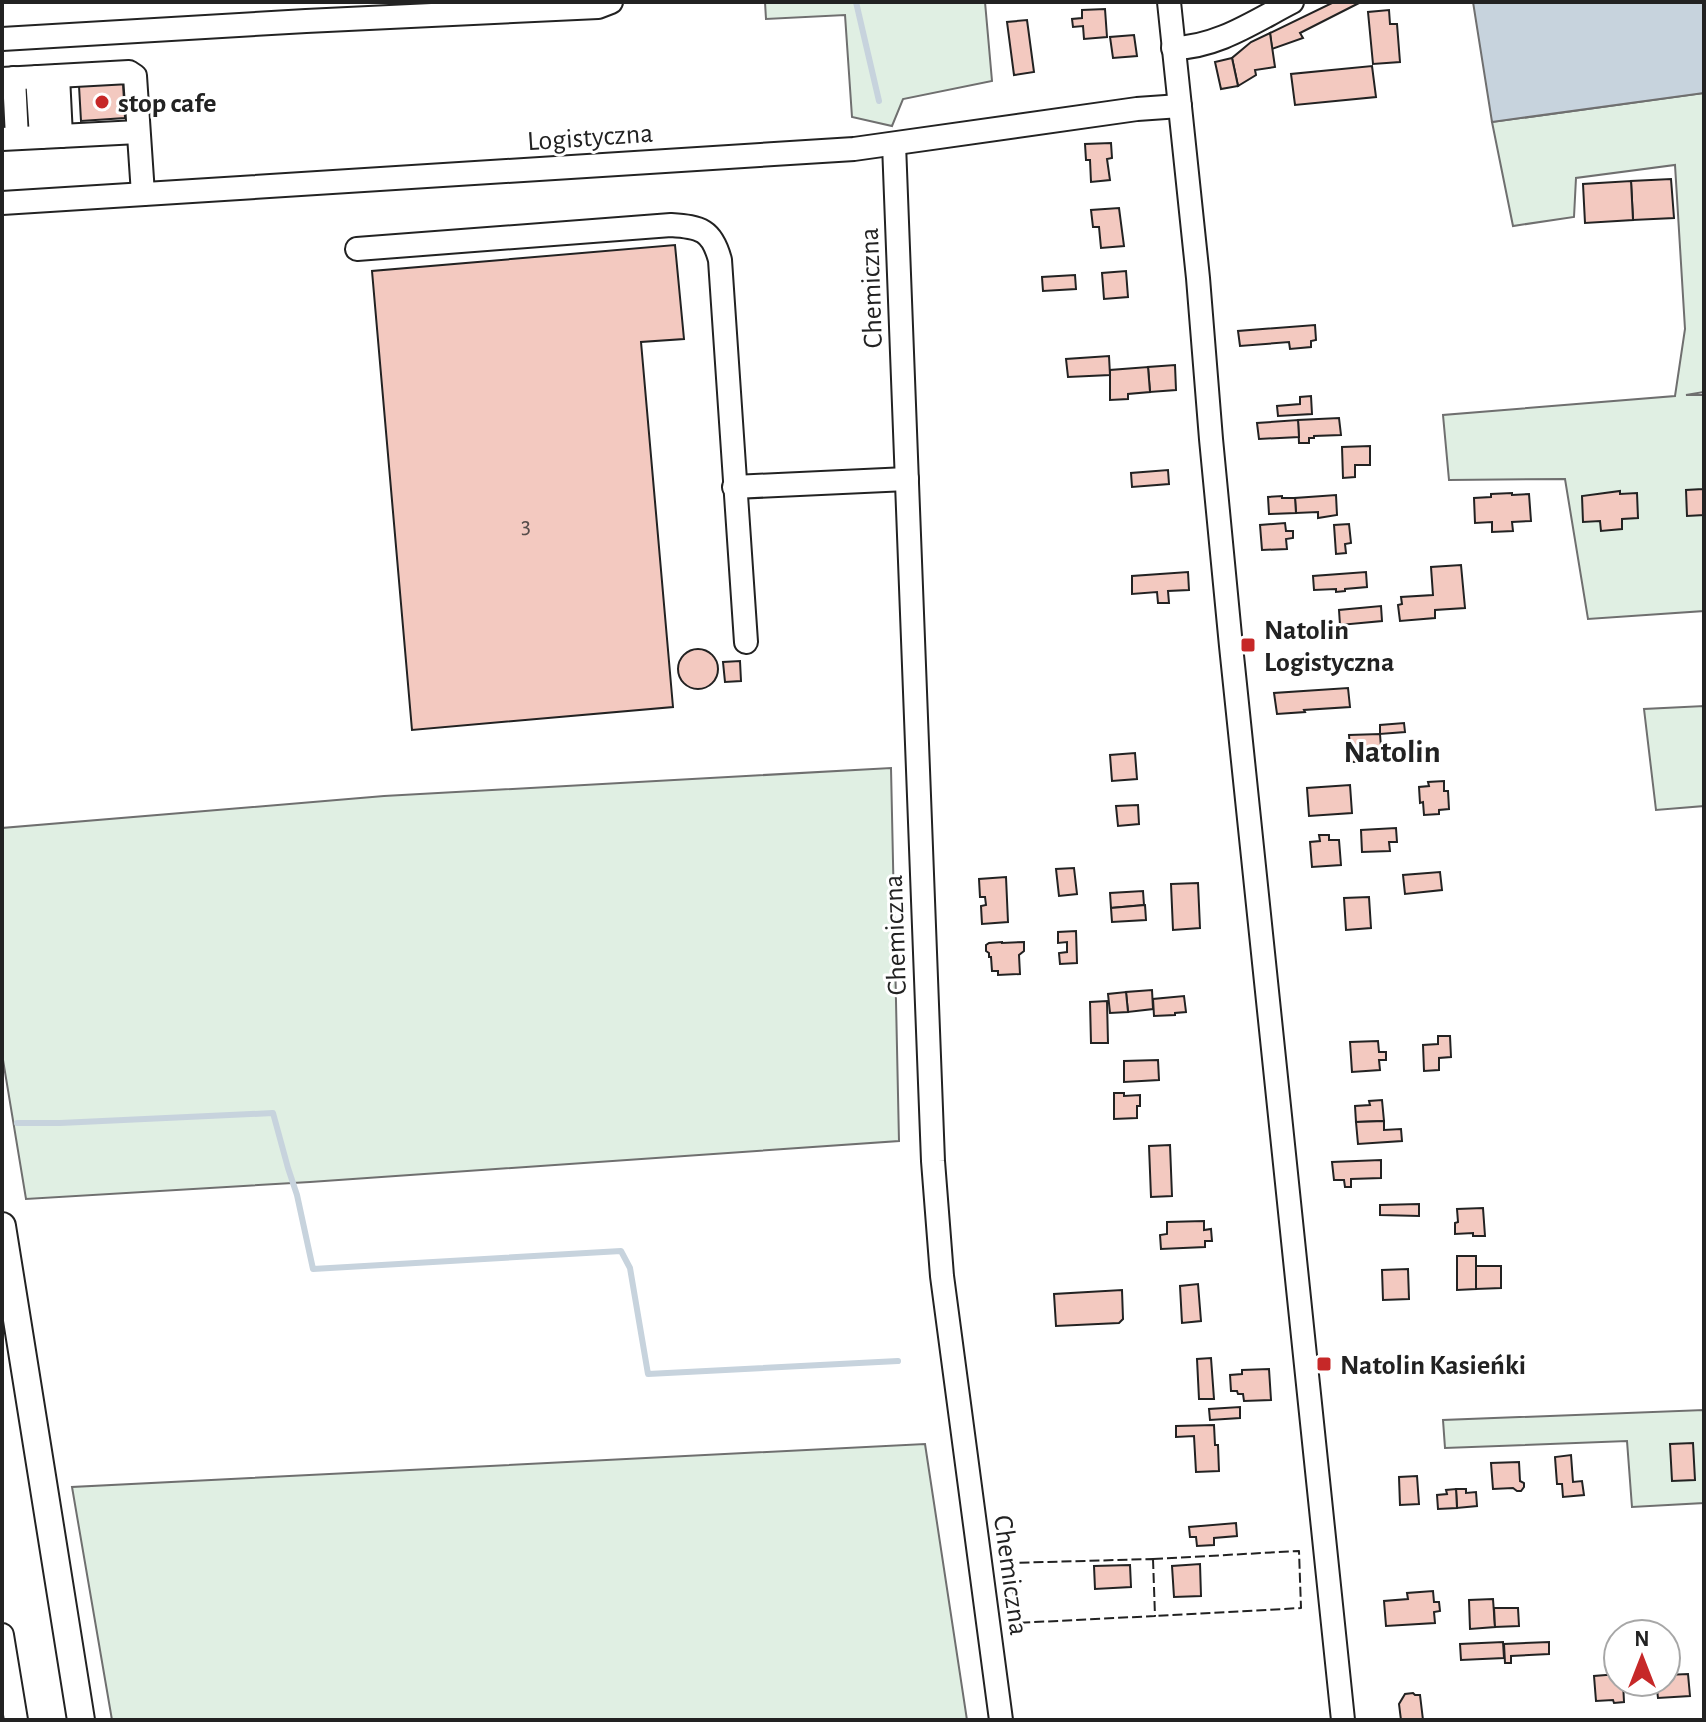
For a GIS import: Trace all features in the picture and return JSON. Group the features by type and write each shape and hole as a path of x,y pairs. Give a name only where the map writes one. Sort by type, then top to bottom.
{"main road":[{"path":"2,1226 81,1720"}],"street":[{"path":"2,39 598,7 611,2"},
{"path":"1169,2 1198,278 1231,646 1343,1720"},
{"path":"1173,48 1191,48 1214,42 1292,2"},
{"path":"138,132 10,139 8,78 129,72 135,76 143,194"},
{"path":"48,76 51,136"},
{"name":"Logistyczna","path":"2,203 831,151 1137,109 1180,106"},
{"name":"Chemiczna","path":"894,144 933,1161 942,1276 1001,1720"},
{"path":"357,249 671,225 705,232 715,242 720,260 746,642"},
{"path":"734,487 907,479"},
{"path":"2,1635 16,1720"}],"green space":[{"path":"765,2 985,2 992,81 903,99 892,126 852,117 845,15 766,19"},
{"path":"1704,93 1704,392 1686,395 1704,395 1704,611 1588,619 1565,479 1449,480 1443,415 1675,396 1685,329 1675,165 1576,178 1574,217 1513,226 1492,122"},
{"path":"1704,706 1704,806 1656,810 1644,709"},
{"path":"891,768 899,1141 26,1199 2,1054 2,828 384,796"},
{"path":"1704,1410 1704,1503 1632,1507 1627,1441 1445,1448 1443,1420"},
{"path":"925,1444 967,1720 112,1720 72,1487"}],"shaded area":[{"path":"1473,2 1704,2 1704,93 1492,122"}],"building":[{"path":"1334,2 1361,2 1300,33 1303,38 1272,49 1270,33"},
{"path":"1105,9 1107,37 1084,39 1083,26 1073,27 1072,19 1082,18 1082,10"},
{"path":"1389,10 1390,24 1397,24 1400,62 1373,64 1368,12"},
{"path":"1027,20 1034,72 1014,75 1007,22"},
{"path":"1270,33 1275,67 1255,70 1256,75 1238,86 1232,58 1251,42"},
{"path":"1134,35 1137,56 1113,58 1110,37"},
{"path":"1232,58 1238,86 1221,89 1215,62"},
{"path":"1372,66 1376,97 1295,105 1291,74"},
{"name":"stop cafe","path":"123,83 125,118 81,121 79,86"},
{"path":"1111,143 1112,158 1107,159 1110,180 1091,182 1090,160 1086,160 1085,144"},
{"path":"1671,179 1674,218 1633,220 1631,181"},
{"path":"1631,181 1633,220 1585,223 1583,184"},
{"path":"1119,208 1124,246 1101,248 1099,227 1093,227 1091,210"},
{"path":"675,245 684,339 641,342 673,707 412,730 372,271"},
{"path":"1126,271 1128,297 1104,299 1102,273"},
{"path":"1075,275 1076,289 1043,291 1042,277"},
{"path":"1315,325 1316,340 1311,341 1311,347 1290,349 1289,342 1240,346 1238,331"},
{"path":"1109,356 1110,375 1068,377 1066,359"},
{"path":"1175,365 1176,390 1150,392 1148,367"},
{"path":"1148,367 1150,392 1128,394 1128,399 1110,400 1110,370"},
{"path":"1311,396 1312,414 1278,416 1277,406 1300,404 1300,397"},
{"path":"1339,418 1341,435 1314,436 1309,438 1309,443 1299,443 1298,420"},
{"path":"1298,420 1299,437 1259,439 1257,423"},
{"path":"1370,446 1370,465 1355,465 1355,477 1343,478 1342,447"},
{"path":"1168,470 1169,484 1132,487 1131,473"},
{"path":"1703,487 1704,515 1687,516 1686,490"},
{"path":"1620,491 1620,494 1637,493 1638,518 1622,519 1622,529 1601,531 1600,521 1583,522 1582,496"},
{"path":"1529,494 1531,521 1512,522 1513,531 1492,532 1492,522 1475,523 1474,498"},
{"path":"1336,495 1337,515 1318,518 1318,512 1296,513 1295,498"},
{"path":"1268,497 1295,498 1296,513 1269,514"},
{"path":"1285,523 1286,531 1293,531 1293,538 1286,539 1287,549 1262,550 1260,525"},
{"path":"1349,524 1351,543 1345,544 1346,553 1336,554 1334,525"},
{"path":"1461,565 1465,608 1435,610 1435,618 1400,621 1398,605 1402,604 1401,597 1433,595 1431,567"},
{"path":"1188,572 1189,590 1168,591 1169,603 1158,603 1157,592 1132,594 1132,576"},
{"path":"1366,572 1367,587 1336,592 1336,589 1314,590 1313,576"},
{"path":"1381,606 1382,621 1340,625 1339,610"},
{"path":"698,649 712,655 718,669 712,683 698,689 684,683 678,669 684,655"},
{"path":"740,661 741,681 725,682 723,662"},
{"path":"1348,688 1350,707 1277,714 1274,693"},
{"path":"1404,723 1405,732 1380,734 1380,725"},
{"path":"1380,734 1382,761 1351,762 1349,735"},
{"path":"1135,753 1137,779 1112,781 1110,755"},
{"path":"1444,781 1449,809 1439,810 1439,814 1424,815 1419,787 1429,786 1428,782"},
{"path":"1350,785 1352,813 1309,816 1307,788"},
{"path":"1138,805 1139,824 1118,826 1116,806"},
{"path":"1396,828 1397,842 1389,842 1390,851 1362,852 1361,830"},
{"path":"1319,835 1329,835 1329,840 1339,840 1341,865 1312,867 1310,842 1320,841"},
{"path":"1074,868 1077,894 1059,896 1056,869"},
{"path":"1440,872 1442,890 1405,894 1403,875"},
{"path":"1006,877 1008,922 982,924 981,906 986,905 985,897 980,897 979,879"},
{"path":"1198,883 1200,928 1173,930 1171,884"},
{"path":"1143,891 1144,905 1111,908 1110,893"},
{"path":"1369,897 1371,928 1346,930 1344,898"},
{"path":"1145,905 1146,920 1112,922 1111,908"},
{"path":"1076,931 1077,963 1060,964 1059,953 1067,952 1067,942 1058,943 1058,932"},
{"path":"1024,942 1024,951 1019,955 1020,974 998,975 998,971 992,971 986,945"},
{"path":"1152,990 1153,1009 1128,1012 1126,992"},
{"path":"1126,992 1128,1012 1110,1013 1108,994"},
{"path":"1184,996 1186,1012 1154,1016 1153,999"},
{"path":"1107,1001 1108,1043 1091,1043 1090,1002"},
{"path":"1438,1036 1450,1036 1451,1057 1439,1058 1439,1070 1424,1071 1423,1045 1438,1044"},
{"path":"1378,1041 1379,1052 1386,1052 1386,1060 1379,1060 1380,1070 1352,1072 1350,1042"},
{"path":"1158,1060 1159,1080 1124,1082 1124,1061"},
{"path":"1114,1093 1140,1095 1137,1118 1114,1119"},
{"path":"1382,1100 1384,1121 1356,1122 1355,1106"},
{"path":"1384,1121 1384,1130 1401,1129 1402,1141 1358,1144 1356,1122"},
{"path":"1170,1145 1172,1196 1151,1197 1149,1146"},
{"path":"1381,1160 1381,1178 1351,1179 1351,1187 1345,1187 1344,1180 1334,1180 1332,1162"},
{"path":"1419,1204 1419,1216 1380,1215 1380,1205"},
{"path":"1483,1208 1485,1236 1455,1234 1457,1209"},
{"path":"1204,1221 1204,1230 1211,1229 1212,1241 1205,1241 1205,1247 1161,1249 1160,1235 1167,1234 1167,1222"},
{"path":"1457,1256 1476,1256 1476,1289 1457,1290"},
{"path":"1476,1266 1501,1266 1501,1288 1476,1289"},
{"path":"1408,1269 1409,1299 1383,1300 1382,1270"},
{"path":"1198,1284 1201,1321 1182,1323 1180,1286"},
{"path":"1122,1290 1123,1319 1119,1323 1056,1326 1054,1294"},
{"path":"1211,1358 1214,1399 1199,1399 1197,1359"},
{"path":"1269,1369 1271,1400 1244,1401 1243,1394 1231,1391 1230,1375 1242,1374 1242,1370"},
{"path":"1240,1407 1240,1418 1210,1420 1209,1409"},
{"path":"1214,1425 1219,1471 1196,1472 1194,1436 1176,1437 1176,1426"},
{"path":"1693,1443 1695,1480 1672,1481 1670,1444"},
{"path":"1571,1455 1573,1482 1582,1481 1584,1495 1563,1497 1562,1484 1557,1484 1555,1457"},
{"path":"1519,1462 1520,1481 1524,1483 1521,1491 1513,1488 1493,1489 1491,1463"},
{"path":"1417,1476 1419,1504 1400,1505 1399,1477"},
{"path":"1456,1489 1466,1489 1466,1493 1476,1492 1477,1506 1457,1508"},
{"path":"1456,1489 1457,1508 1438,1509 1437,1495"},
{"path":"1236,1523 1237,1536 1214,1538 1214,1545 1197,1546 1196,1537 1190,1537 1189,1527"},
{"path":"1200,1564 1201,1596 1174,1597 1172,1566"},
{"path":"1130,1565 1131,1587 1095,1589 1094,1566"},
{"path":"1433,1591 1434,1602 1439,1602 1440,1611 1434,1612 1435,1623 1386,1626 1384,1601 1408,1599 1407,1593"},
{"path":"1493,1599 1495,1627 1470,1629 1469,1600"},
{"path":"1494,1608 1518,1608 1519,1626 1495,1627"},
{"path":"1503,1642 1504,1658 1461,1660 1460,1644"},
{"path":"1549,1642 1549,1654 1511,1656 1511,1663 1505,1663 1504,1644"},
{"path":"1682,1674 1688,1674 1690,1696 1682,1696"},
{"path":"1602,1675 1602,1698 1624,1698 1624,1702 1596,1701 1594,1676"},
{"path":"1405,1694 1420,1695 1423,1720 1401,1720 1399,1704"}],"waterway":[{"path":"856,2 879,101"},
{"path":"17,1123 273,1113 297,1195 313,1269 621,1251 630,1268 648,1374 898,1361"}],"fence":[{"path":"1153,1559 1299,1551 1301,1608 1155,1616"},
{"path":"1153,1559 1155,1616 1016,1623 1010,1563 1153,1559"}],"place":[{"name":"stop cafe","path":"102,102"},
{"name":"Natolin Logistyczna","path":"1248,645"},
{"name":"Natolin Kasieńki","path":"1324,1364"}],"district":[{"name":"Natolin","path":"1392,751"}]}
